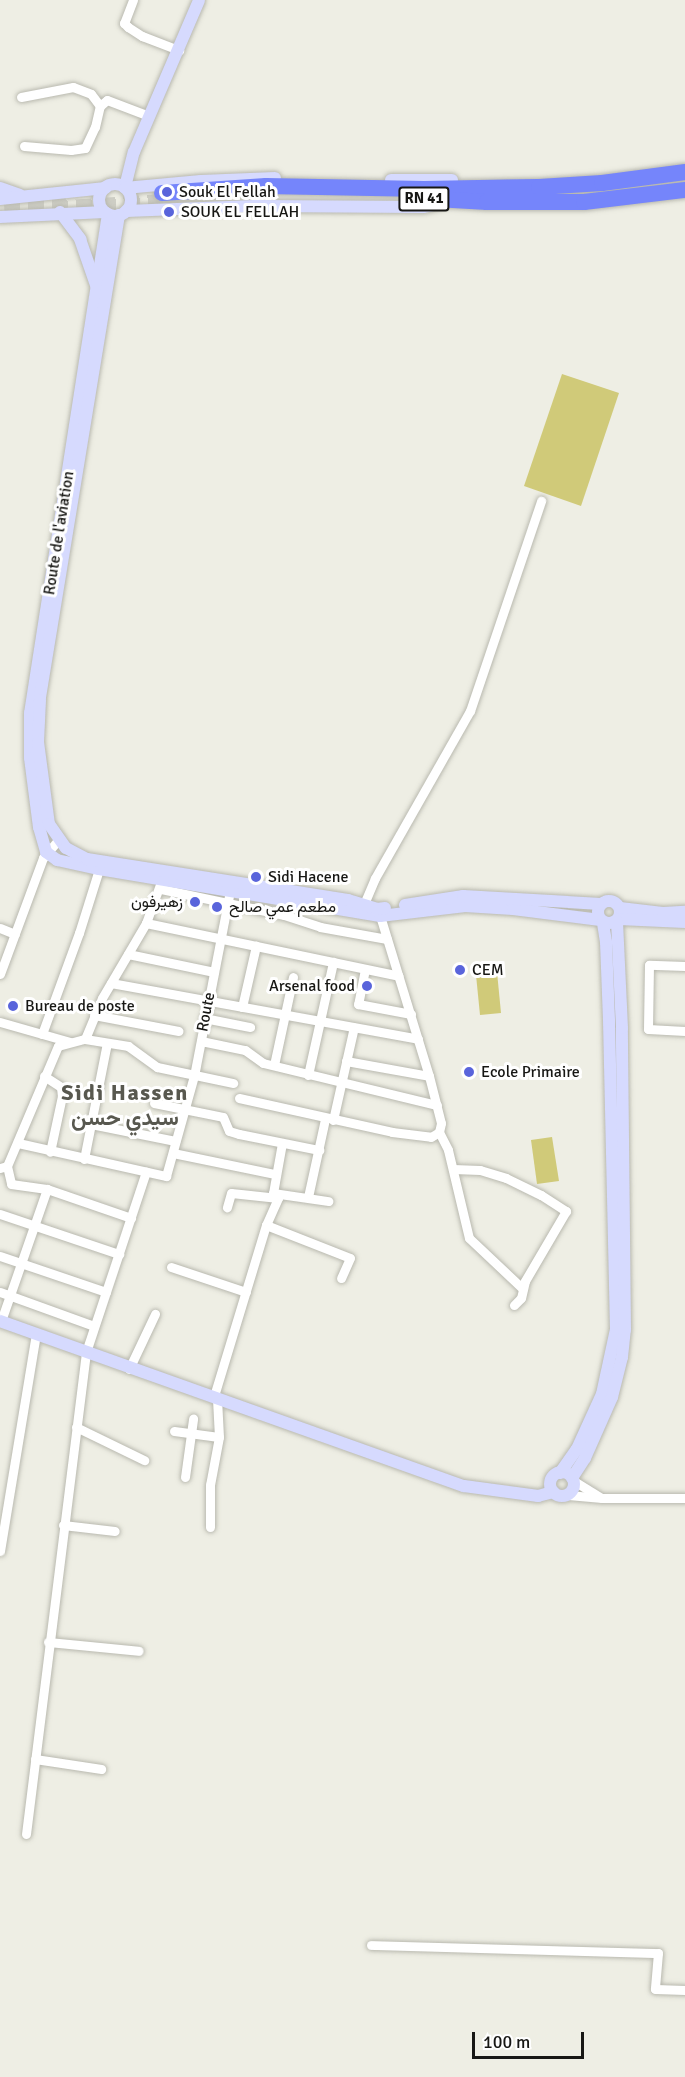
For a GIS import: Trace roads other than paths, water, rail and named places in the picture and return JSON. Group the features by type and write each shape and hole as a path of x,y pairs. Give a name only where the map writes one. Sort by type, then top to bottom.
{"highway":[{"name":"RN 41","path":"685,172 539,187 424,189 266,186 162,197 268,196 487,202 584,202 685,190"}],"street":[{"path":"199,0 134,152 125,188 131,198 114,213 39,714 38,749 46,816 58,840 76,855 87,859 230,891 379,913 465,906 513,909 610,924 618,916 685,912"},
{"path":"131,1 124,23 142,36 179,50"},
{"path":"21,97 74,87 91,94 100,106"},
{"path":"24,146 71,150 85,148 95,127 100,106 107,100 149,116"},
{"path":"114,213 100,202 108,186 134,152"},
{"path":"0,199 108,186 125,188 137,185 248,178 509,180 539,187"},
{"path":"0,188 27,197"},
{"path":"0,217 60,212 114,213 255,206 423,207 452,200"},
{"path":"60,212 80,239 98,290"},
{"name":"Route de l'aviation","path":"46,852 39,827 32,777 30,713 98,290 114,213"},
{"path":"364,904 375,878 470,711 541,501"},
{"path":"0,974 46,852 58,840"},
{"path":"46,852 57,860 162,884 364,904 379,913 429,1076 441,1123 440,1132 453,1169 469,1239 523,1289"},
{"path":"42,1034 79,933 99,869"},
{"path":"85,1039 94,1015 146,923 162,884"},
{"path":"230,891 320,927 387,939"},
{"name":"Route","path":"173,1153 194,1076 230,891"},
{"path":"379,913 463,896 601,904 611,901 618,916 622,1028 625,1337 612,1397 573,1480 573,1489 568,1494"},
{"path":"555,1482 577,1449 602,1394 616,1329 609,1020 606,942 598,910 601,904"},
{"path":"618,916 685,922"},
{"path":"146,923 399,976"},
{"path":"0,928 15,934"},
{"path":"242,1007 256,946"},
{"path":"128,954 214,972"},
{"path":"308,1075 333,962"},
{"path":"685,966 649,964 648,1029 685,1031"},
{"path":"365,969 358,1004 411,1014"},
{"path":"274,1065 293,977"},
{"path":"111,983 418,1039"},
{"path":"94,1015 178,1031"},
{"path":"204,1018 250,1027"},
{"path":"0,1022 70,1042"},
{"path":"308,1197 319,1150 341,1084 354,1028"},
{"path":"11,1184 4,1167 18,1143 58,1046 85,1039 128,1046 157,1067 233,1083"},
{"path":"201,1041 244,1050 262,1063 341,1084 437,1105"},
{"path":"84,1159 107,1043"},
{"path":"346,1061 429,1076"},
{"path":"44,1076 61,1087 62,1096 50,1152"},
{"path":"239,1098 329,1119 420,1136 431,1137 440,1132"},
{"path":"154,1103 223,1117 229,1131 239,1134 319,1150"},
{"path":"91,1124 175,1142"},
{"path":"18,1143 50,1152 166,1176 173,1153 274,1174"},
{"path":"282,1143 274,1174 273,1193 328,1201"},
{"path":"453,1169 480,1170 506,1178 541,1195 566,1211 525,1281 521,1298 514,1305"},
{"path":"26,1834 48,1642 86,1352 146,1172"},
{"path":"0,1181 47,1189 130,1218"},
{"path":"47,1189 1,1321 129,1369 215,1397 464,1486 520,1494 555,1482 565,1473 602,1498"},
{"path":"210,1527 210,1485 219,1437 215,1397 266,1225 279,1198 231,1194 227,1207"},
{"path":"0,1214 119,1254"},
{"path":"266,1225 350,1258 341,1278"},
{"path":"0,1256 106,1292"},
{"path":"171,1267 246,1292"},
{"path":"0,1292 94,1326"},
{"path":"129,1369 155,1314"},
{"path":"0,1551 36,1334"},
{"path":"185,1477 193,1419"},
{"path":"76,1427 144,1460"},
{"path":"174,1431 219,1437"},
{"path":"555,1482 560,1496 568,1494 602,1498 685,1498"},
{"path":"63,1525 115,1531"},
{"path":"48,1642 139,1651"},
{"path":"35,1759 101,1769"},
{"path":"371,1945 658,1953 655,1989 685,1990"}],"tunnel":[{"path":"4,204 66,200"},
{"path":"52,209 163,202"}],"place":[{"name":"Souk El Fellah","path":"167,192"},
{"name":"SOUK EL FELLAH","path":"169,212"},
{"name":"Sidi Hacene","path":"256,877"},
{"name":"زهيرفون","path":"195,902"},
{"name":"مطعم عمي صالح","path":"217,907"},
{"name":"CEM","path":"460,970"},
{"name":"Arsenal food","path":"367,986"},
{"name":"Bureau de poste","path":"13,1006"},
{"name":"Ecole Primaire","path":"469,1072"}],"district":[{"name":"Sidi Hassen سيدي حسن","path":"125,1104"}]}
